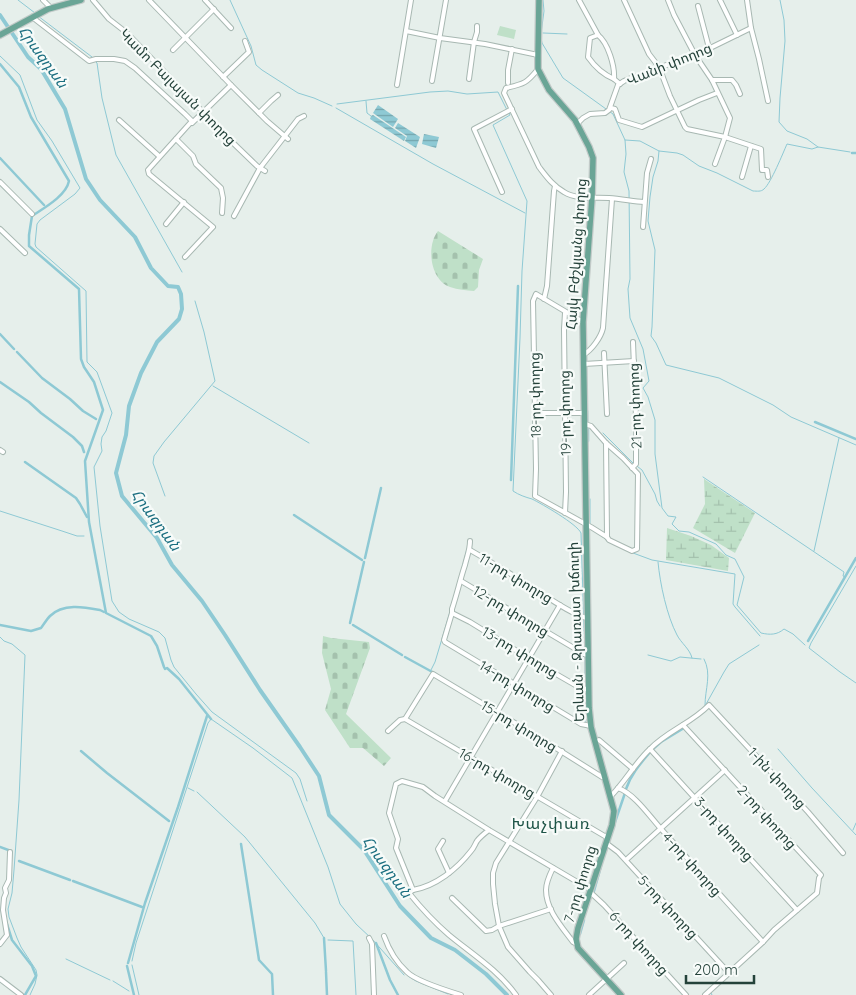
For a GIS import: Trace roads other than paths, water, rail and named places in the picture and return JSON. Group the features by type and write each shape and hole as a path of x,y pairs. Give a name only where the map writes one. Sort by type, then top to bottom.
{"main road":[{"path":"1,34 51,8 81,0"},
{"name":"Հայկ Բժշկյանց փողոց","path":"539,0 538,69 549,90 577,124 594,158 583,322 586,525"},
{"name":"Երևան - Ջրառատ խճուղի","path":"586,525 585,689 591,726 610,796"},
{"name":"7-րդ փողոց","path":"610,796 614,811 612,826 576,939 578,948 621,995"}],"street":[{"path":"43,0 51,8"},
{"name":"Կամո Բալայան փողոց","path":"93,0 109,19 127,33 229,139 265,171"},
{"path":"149,0 223,77 286,137"},
{"path":"205,0 231,28"},
{"path":"397,85 411,0"},
{"path":"432,81 446,0"},
{"path":"580,0 613,62 614,79"},
{"path":"624,0 641,39 659,67 685,127 725,137 761,149 762,170 768,171 768,177"},
{"path":"668,0 695,55 712,80 730,118 715,164"},
{"path":"720,0 737,35"},
{"path":"748,0 751,28 768,101"},
{"path":"698,6 710,48"},
{"path":"173,50 214,9"},
{"path":"35,15 89,61 114,59 125,61 185,114 192,121 192,124 231,85"},
{"path":"468,79 477,26"},
{"name":"Վանի փողոց","path":"577,124 590,114 607,112 611,108 620,84 631,78 659,70 661,67 695,55 751,28"},
{"path":"406,31 538,55"},
{"path":"598,35 590,38 588,57 593,65 602,73 620,84"},
{"path":"223,77 249,52 245,41"},
{"path":"508,83 512,49"},
{"path":"538,69 529,80 505,90 504,93 539,167 555,186 574,196 644,202"},
{"path":"712,80 732,80 740,94"},
{"path":"611,108 615,109 619,120 642,127 717,93"},
{"path":"260,113 278,95"},
{"path":"502,192 474,129 512,109"},
{"path":"234,216 260,168 286,137 298,119 304,116"},
{"path":"119,120 159,156"},
{"path":"185,257 212,227 148,170 192,121"},
{"path":"176,139 193,156 196,164 221,188 222,214"},
{"path":"742,177 751,146"},
{"path":"643,226 647,173 651,159"},
{"path":"0,182 32,214"},
{"path":"555,186 547,286 544,300 583,322"},
{"path":"583,354 588,352 604,328 612,199"},
{"path":"166,224 184,202"},
{"path":"0,229 25,252"},
{"name":"18-րդ փողոց","path":"544,300 536,294 533,301 535,496 565,513"},
{"name":"19-րդ փողոց","path":"565,513 564,329 566,313"},
{"name":"21-րդ փողոց","path":"632,468 636,464 633,342"},
{"path":"604,353 607,414"},
{"path":"584,364 634,361"},
{"path":"535,413 584,413"},
{"path":"565,513 591,527 608,540 632,550 637,549 638,474 591,426 585,424"},
{"path":"606,443 608,534 606,537"},
{"path":"452,613 470,550 470,541"},
{"name":"11-րդ փողոց","path":"470,550 560,605 585,618"},
{"name":"12-րդ փողոց","path":"461,581 586,655"},
{"path":"445,801 560,605"},
{"name":"14-րդ փողոց","path":"452,613 445,642 581,724 591,726"},
{"name":"13-րդ փողոց","path":"452,613 585,689"},
{"name":"15-րդ փողոց","path":"405,719 433,674 602,777 605,777"},
{"name":"1-ին փողոց","path":"683,725 699,715 709,705 808,812 843,853"},
{"path":"388,731 400,720 405,719"},
{"name":"16-րդ փողոց","path":"405,719 607,841"},
{"path":"610,796 650,749 683,725"},
{"name":"2-րդ փողոց","path":"683,725 821,875 817,893 797,910"},
{"path":"599,740 633,769"},
{"name":"3-րդ փողոց","path":"650,749 797,910"},
{"path":"551,995 508,947 499,926 495,904 493,872 496,863 537,797 562,751"},
{"path":"626,860 725,770"},
{"name":"6-րդ փողոց","path":"412,890 396,848 398,839 389,813 396,784 402,781 423,787 489,830 591,891 686,995"},
{"name":"4-րդ փողոց","path":"618,788 625,790 631,795 764,942"},
{"path":"489,830 478,840 459,865 449,873 409,893 421,909 508,984 516,995"},
{"path":"443,841 438,849 449,873"},
{"name":"5-րդ փողոց","path":"607,841 729,973"},
{"path":"0,944 7,935 3,910 9,880 10,852"},
{"path":"553,868 546,890 548,902 556,920 573,942 577,944"},
{"path":"452,898 486,931 551,909"},
{"path":"706,995 797,910"},
{"path":"384,936 391,953 407,973 450,993 461,995"},
{"path":"369,938 372,944 374,995"},
{"path":"589,995 624,963"},
{"path":"0,979 21,995"}],"water":[{"path":"378,105 398,119 393,127 373,113"},
{"path":"373,115 406,137 404,141 370,119"},
{"path":"398,123 420,137 416,148 405,141 407,136 395,128"},
{"path":"424,134 439,137 436,148 422,144"}],"waterway":[{"path":"18,0 35,13"},
{"path":"230,0 251,46 256,65 298,93 332,106"},
{"path":"541,34 544,11 543,0"},
{"path":"780,0 784,20 785,41 779,122 787,131 807,139 818,147"},
{"name":"Հրազդան","path":"0,15 28,57 41,69 65,109 86,179 100,200 135,237 151,268 168,286 178,287 181,294 182,309 179,319 157,342 141,373 129,406 126,435 116,473 122,496 157,538 172,565 202,601 319,776 329,815 364,850 400,906 431,938 455,950 486,974 507,995"},
{"path":"38,16 92,57"},
{"path":"543,33 567,34"},
{"path":"541,38 542,43 563,78 613,114 625,140 624,172 629,191 630,279 628,289 630,318 643,349 649,381 643,388 648,397 655,420 655,454 662,508 668,516 676,517 672,524 679,531 689,532 716,544 726,555 735,559 744,577 737,605 761,633 773,634 784,629 805,645"},
{"path":"0,56 20,75 37,120 80,188 75,194 40,220 37,224 35,244 36,247 86,291 87,362 97,372 112,413 102,437 102,451 94,467 100,526 112,601 119,612 129,619 159,632 165,638 174,667 196,694 212,712 296,773 300,779 307,801"},
{"path":"95,61 97,63 102,98 116,155 182,272"},
{"path":"0,64 19,87 31,117 69,181 64,192 59,197 32,216 29,246 79,289 81,359 94,382 103,410 85,461 89,522 106,613 151,636 157,646 165,669 167,668 179,679 211,719"},
{"path":"337,104 430,92 448,91 467,94 498,92 507,110"},
{"path":"366,101 367,113 371,116"},
{"path":"336,108 433,164 525,213"},
{"path":"509,112 510,115 493,125 527,201 522,271 513,491 551,510 581,533 585,722"},
{"path":"625,140 640,141 659,151 683,155 699,166 753,191 762,191 767,186 787,144 812,149 818,147 850,152"},
{"path":"659,151 653,177 648,221 655,250 651,336 666,365 719,378 773,405 791,417 856,445"},
{"path":"0,158 44,205"},
{"path":"511,480 518,286"},
{"path":"165,496 153,463 154,456 215,381 195,301"},
{"path":"0,334 14,349"},
{"path":"17,352 42,378 96,419"},
{"path":"0,382 73,437 82,446 84,452"},
{"path":"213,386 309,443"},
{"path":"587,411 587,422"},
{"path":"815,422 856,439"},
{"path":"588,426 588,441"},
{"path":"603,433 642,470 660,506"},
{"path":"814,551 839,438"},
{"path":"25,462 76,498 87,517"},
{"path":"703,477 844,572 843,576 845,577"},
{"path":"365,558 381,488"},
{"path":"590,499 590,524"},
{"path":"0,511 77,536 84,536"},
{"path":"294,515 362,560"},
{"path":"590,528 607,540"},
{"path":"461,572 467,549"},
{"path":"633,553 652,560 735,574 733,604 760,636"},
{"path":"808,641 856,558"},
{"path":"350,623 364,562"},
{"path":"658,562 662,590 670,619 677,635 692,658"},
{"path":"856,566 809,648 856,683"},
{"path":"0,625 31,631 41,628 50,616 61,609 81,607 104,612"},
{"path":"431,670 450,612"},
{"path":"353,625 402,655"},
{"path":"0,637 25,655 19,800 12,893 8,909 9,917 21,947 36,970 35,984 30,995"},
{"path":"705,706 729,664 759,645"},
{"path":"648,655 671,661 680,657 701,659"},
{"path":"405,657 436,674"},
{"path":"704,659 708,670 705,705"},
{"path":"128,963 145,903 207,716"},
{"path":"132,961 136,943 208,723 211,719 292,778 328,867 340,904 356,924 404,975"},
{"path":"653,749 684,728"},
{"path":"778,749 856,835"},
{"path":"81,751 169,821"},
{"path":"626,789 633,774 651,751"},
{"path":"188,788 194,791"},
{"path":"197,792 245,837 315,923 324,938"},
{"path":"614,825 625,793"},
{"path":"853,830 856,823"},
{"path":"241,844 259,960 272,974 273,995"},
{"path":"0,847 11,851"},
{"path":"19,861 70,880"},
{"path":"594,891 601,866"},
{"path":"73,881 142,907"},
{"path":"580,934 584,920"},
{"path":"6,921 12,940 32,966 36,976 25,995"},
{"path":"324,938 326,971"},
{"path":"328,940 353,941 356,995"},
{"path":"376,943 390,980 398,995"},
{"path":"66,959 110,980"},
{"path":"132,965 139,995"},
{"path":"127,966 134,995"},
{"path":"326,972 327,995"},
{"path":"408,976 448,994"},
{"path":"113,981 129,991"}],"district":[{"name":"Խաչփառ","path":"551,823"}]}
